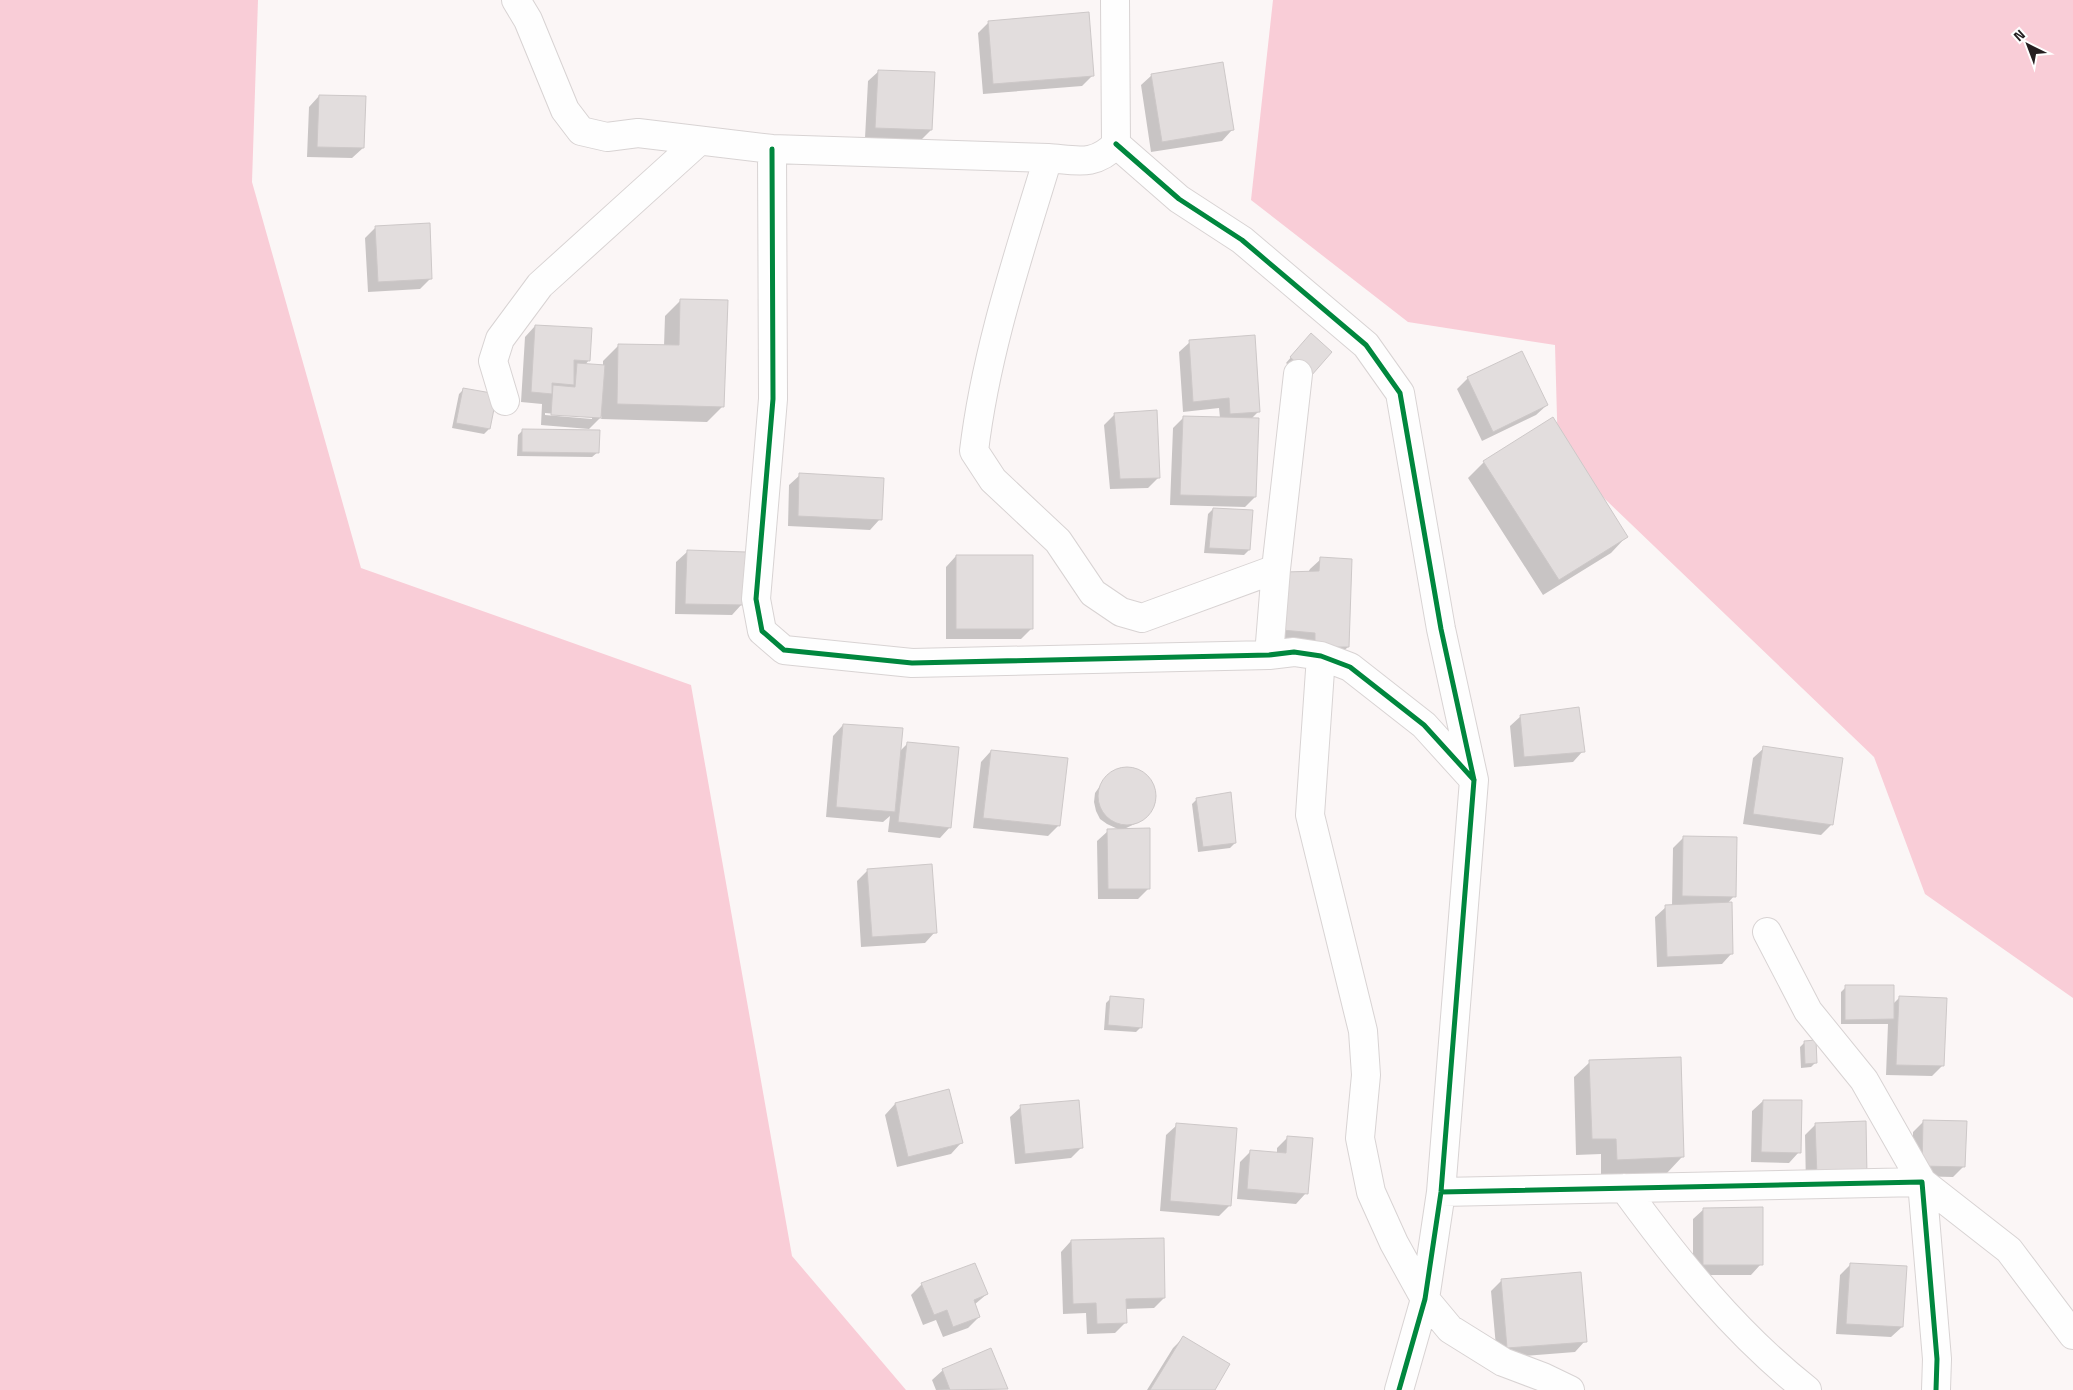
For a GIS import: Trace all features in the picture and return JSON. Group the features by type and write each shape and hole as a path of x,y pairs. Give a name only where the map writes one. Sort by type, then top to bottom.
{"street":[{"path":"516,0 538,43 565,110 581,131 607,137 638,133 772,150 1048,158 1088,161 1107,154 1116,144 1115,0"},
{"path":"505,401 492,361 500,339 540,285 698,142"},
{"path":"1116,144 1179,199 1242,240 1366,344 1400,393 1441,629 1474,780 1441,1192 1425,1298 1400,1390"},
{"path":"772,150 773,399 756,600 762,631 784,650 912,663 1269,655 1294,652 1321,656 1350,667 1424,725 1474,780"},
{"path":"1048,158 1000,321 979,410 974,450 993,480 1058,541 1093,593 1121,612 1142,618 1276,568"},
{"path":"1269,655 1276,568 1298,374"},
{"path":"1321,656 1310,815 1363,1031 1366,1075 1360,1138 1371,1192 1394,1244 1425,1298 1450,1329 1503,1362 1543,1377 1570,1390"},
{"path":"1767,932 1808,1011 1864,1080 1922,1182 2009,1250 2073,1335"},
{"path":"1441,1192 1922,1182"},
{"path":"1922,1182 1937,1359 1936,1390"},
{"path":"1624,1188 1664,1242 1712,1300 1780,1369 1807,1390"}],"shaded area":[{"path":"0,0 258,0 252,182 361,568 691,685 792,1256 906,1390 0,1390"},
{"path":"1273,0 2073,0 2073,998 1925,894 1874,757 1558,454 1555,345 1408,322 1251,200"}],"building":[{"path":"1089,12 1094,76 993,84 988,21"},
{"path":"1223,62 1234,130 1162,142 1151,74"},
{"path":"878,70 935,72 932,130 875,128"},
{"path":"319,95 366,96 364,148 317,147"},
{"path":"430,223 432,279 378,282 375,226"},
{"path":"680,299 728,300 724,407 617,404 618,344 679,345"},
{"path":"535,325 592,328 590,361 574,360 574,385 552,383 552,394 531,392"},
{"path":"1311,333 1332,352 1311,376 1290,357"},
{"path":"1255,335 1260,412 1230,414 1229,398 1193,402 1189,340"},
{"path":"1522,351 1548,405 1493,432 1467,377"},
{"path":"577,363 605,365 601,418 551,415 553,385 575,387"},
{"path":"463,388 497,394 490,429 456,423"},
{"path":"1157,410 1160,478 1120,479 1114,413"},
{"path":"1183,416 1259,418 1256,497 1180,495"},
{"path":"1553,417 1628,537 1559,580 1483,461"},
{"path":"522,429 600,430 599,453 522,452"},
{"path":"799,473 884,478 882,520 798,516"},
{"path":"1213,508 1253,510 1250,550 1209,548"},
{"path":"687,550 746,552 744,605 685,604"},
{"path":"956,555 1033,555 1033,629 956,629"},
{"path":"1320,557 1352,559 1349,647 1315,647 1315,633 1282,630 1285,572 1319,571"},
{"path":"1579,707 1585,752 1524,757 1520,715"},
{"path":"843,724 903,728 895,812 836,807"},
{"path":"907,742 959,747 951,828 898,822"},
{"path":"1763,746 1843,758 1833,825 1753,814"},
{"path":"991,750 1068,758 1060,826 983,818"},
{"path":"1127,767 1143,772 1151,780 1156,796 1151,812 1143,820 1127,825 1111,820 1103,812 1098,796 1103,780 1111,772"},
{"path":"1231,792 1236,843 1203,847 1196,798"},
{"path":"1150,828 1150,889 1108,889 1107,829"},
{"path":"1683,836 1737,837 1736,897 1682,896"},
{"path":"932,864 937,933 872,937 867,869"},
{"path":"1732,902 1733,954 1667,957 1665,905"},
{"path":"1845,985 1894,985 1894,1019 1845,1020"},
{"path":"1110,996 1144,999 1142,1028 1108,1025"},
{"path":"1899,996 1947,998 1944,1066 1896,1065"},
{"path":"1816,1040 1817,1063 1805,1064 1804,1041"},
{"path":"1681,1057 1684,1157 1617,1160 1616,1139 1592,1139 1589,1060"},
{"path":"949,1089 963,1143 908,1157 895,1103"},
{"path":"1079,1100 1083,1148 1025,1154 1020,1105"},
{"path":"1763,1100 1802,1100 1801,1153 1761,1152"},
{"path":"1923,1120 1967,1121 1965,1167 1922,1166"},
{"path":"1866,1121 1867,1176 1817,1177 1815,1123"},
{"path":"1176,1123 1237,1128 1231,1206 1170,1201"},
{"path":"1287,1136 1313,1138 1308,1194 1247,1189 1250,1150 1286,1153"},
{"path":"1763,1207 1763,1265 1703,1265 1703,1208"},
{"path":"1164,1238 1165,1298 1126,1299 1127,1323 1097,1324 1096,1303 1073,1304 1071,1240"},
{"path":"975,1263 988,1294 974,1300 980,1317 953,1327 947,1310 934,1315 921,1283"},
{"path":"1850,1263 1907,1266 1903,1327 1846,1324"},
{"path":"1581,1272 1587,1342 1507,1348 1501,1279"},
{"path":"1183,1336 1230,1364 1215,1390 1150,1390"},
{"path":"991,1348 1008,1389 950,1390 942,1369"}],"cycle path":[{"path":"1116,144 1179,199 1242,240 1366,345 1400,393 1441,629 1474,780 1441,1192 1425,1299 1399,1390"},
{"path":"772,149 773,399 756,599 762,631 784,650 912,663 1269,655 1294,652 1321,656 1350,667 1424,725 1474,780"},
{"path":"1441,1192 1922,1182 1937,1359 1936,1390"}]}
